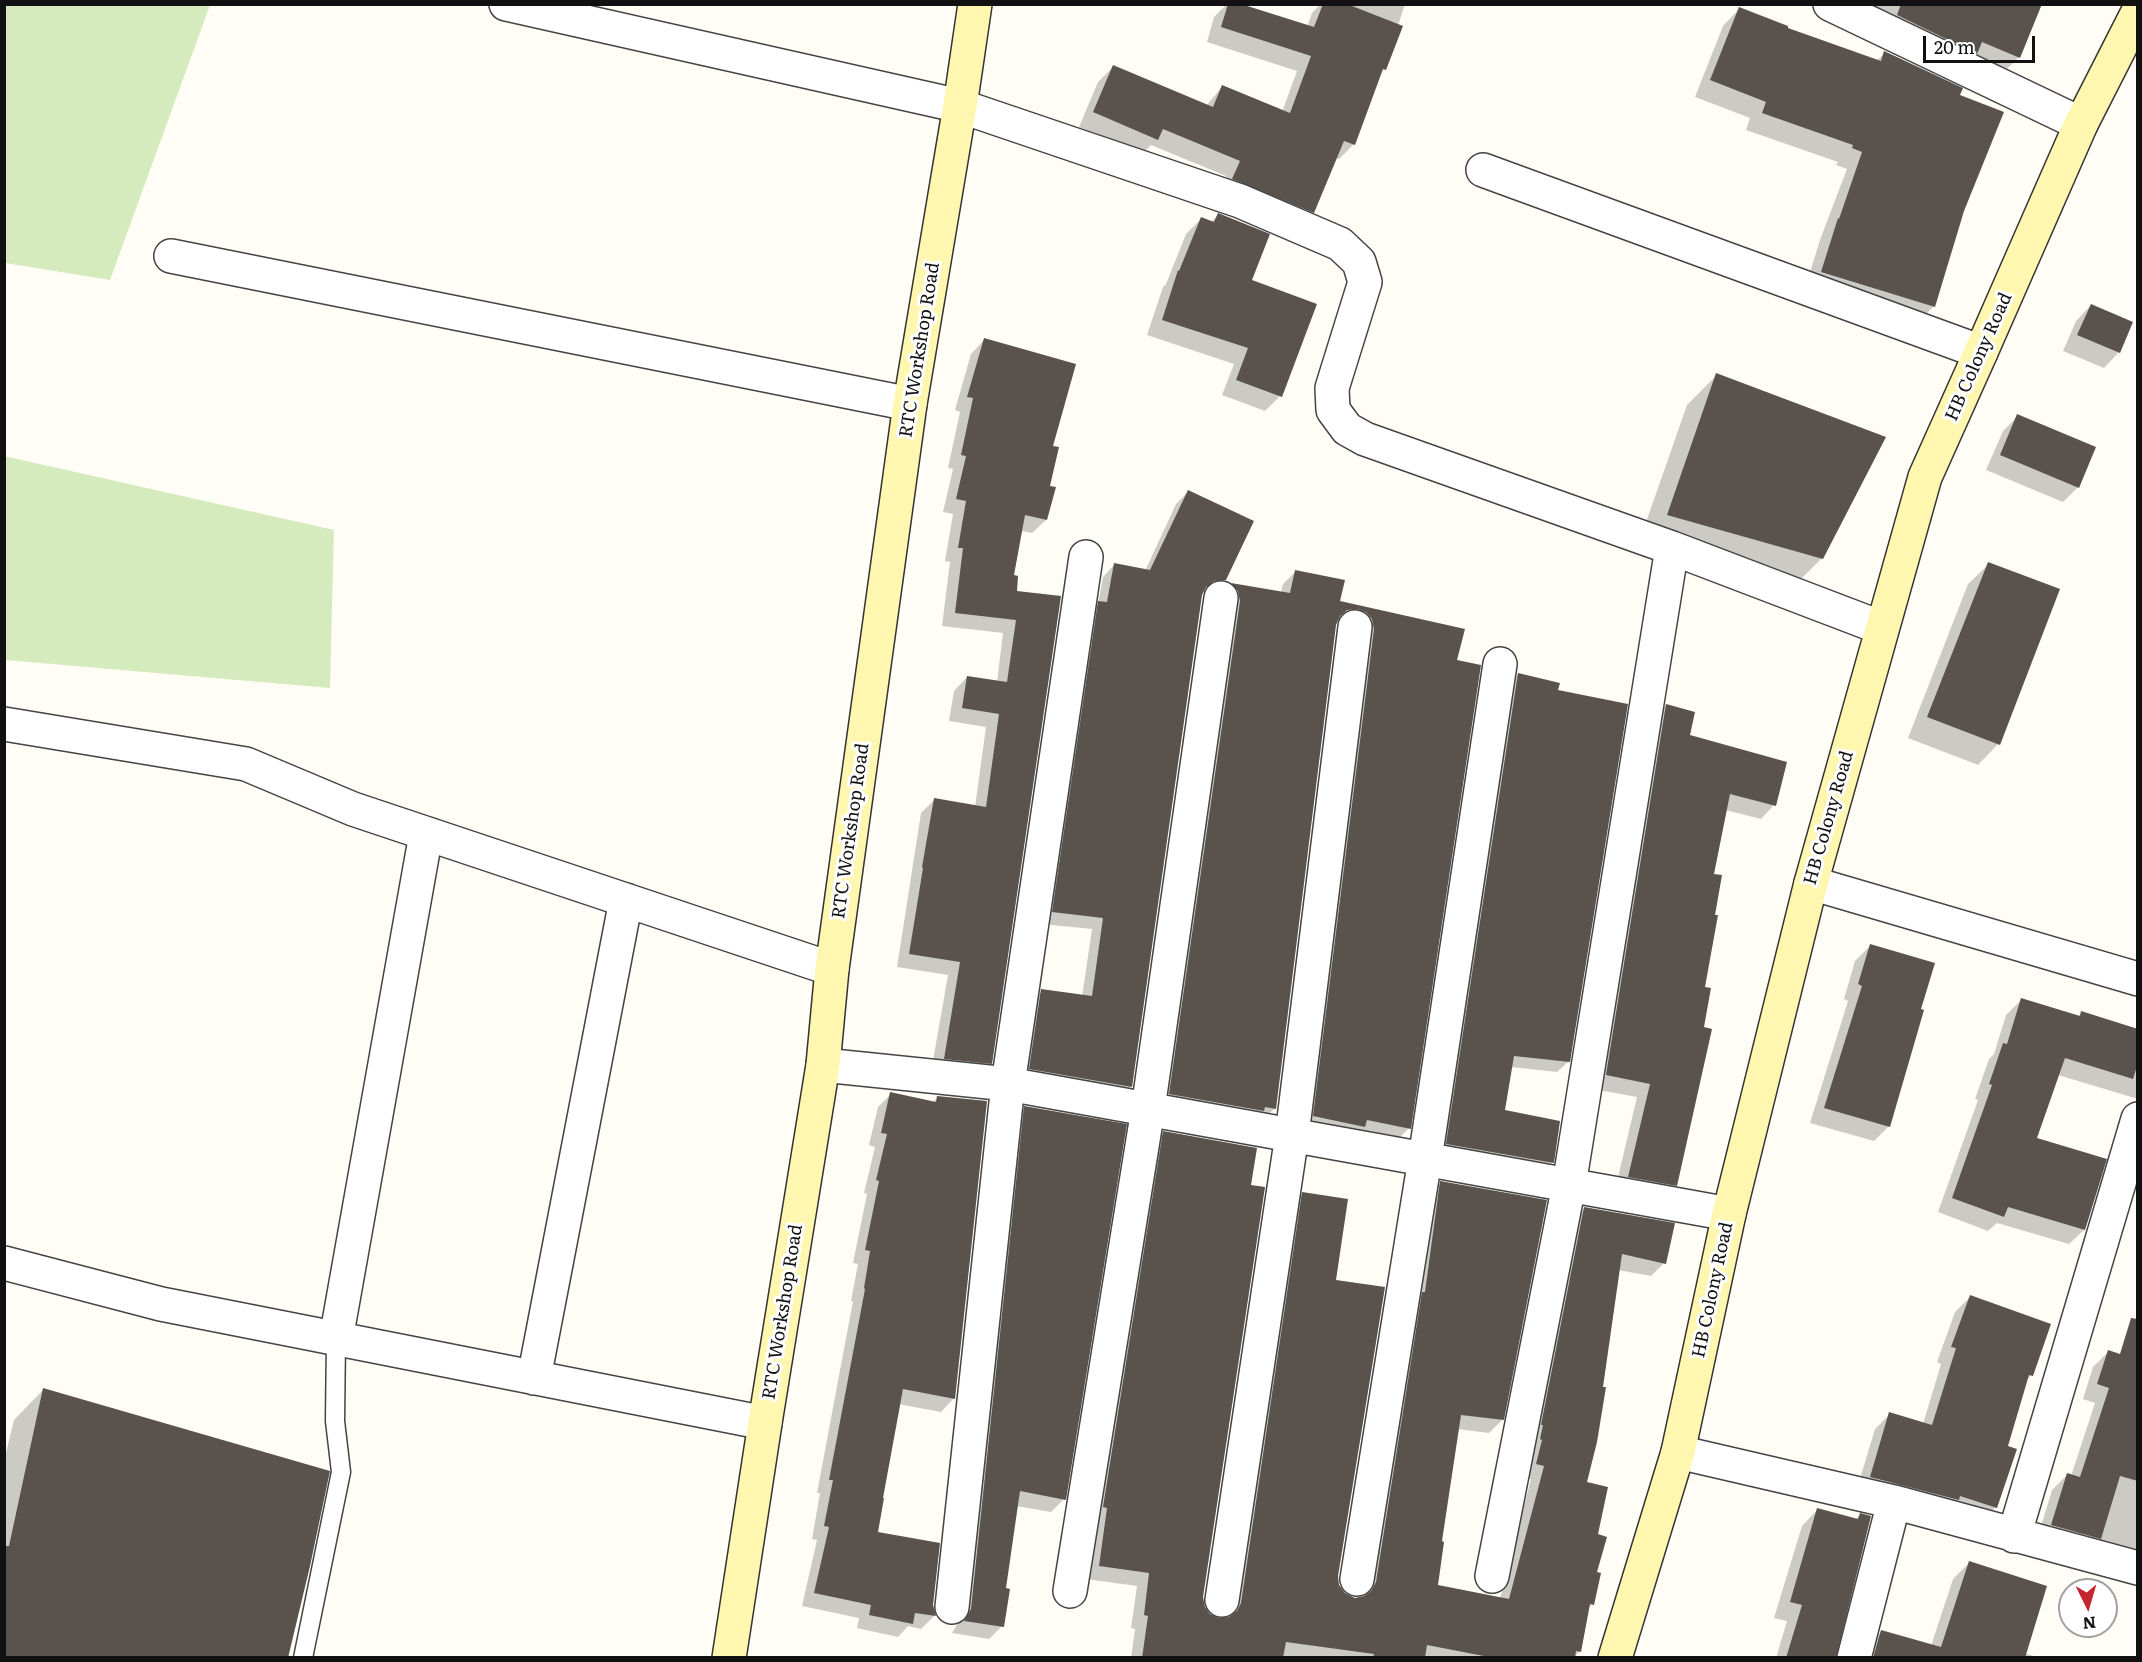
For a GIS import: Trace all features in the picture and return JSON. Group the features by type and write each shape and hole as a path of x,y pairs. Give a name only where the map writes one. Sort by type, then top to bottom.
{"street":[{"path":"506,4 599,15 960,106 1240,201 1340,244 1359,262 1365,282 1332,388 1333,410 1347,429 1365,439 1672,548 1882,628"},
{"name":"RTC Workshop Road","path":"729,1658 823,1065 832,969 910,404 975,4"},
{"path":"1830,4 2081,124"},
{"name":"HB Colony Road","path":"1615,1658 1678,1452 1729,1215 1811,883 1924,477 2081,124 2138,12"},
{"path":"1483,170 1981,352"},
{"path":"171,256 910,404"},
{"path":"1492,1576 1569,1185 1672,548"},
{"path":"952,1607 1008,1084 1086,557"},
{"path":"1070,1591 1148,1109 1221,598"},
{"path":"1222,1600 1292,1135 1355,627"},
{"path":"1357,1578 1425,1159 1500,664"},
{"path":"4,724 246,764 353,809 832,969"},
{"path":"336,1339 426,834"},
{"path":"1811,883 2138,979"},
{"path":"534,1378 626,900"},
{"path":"823,1065 1008,1084 1729,1215"},
{"path":"2014,1536 2138,1119"},
{"path":"4,1263 161,1304 765,1423"},
{"path":"1678,1452 1894,1502 2138,1568"},
{"path":"1854,1658 1894,1502"}],"lane":[{"path":"303,1658 340,1472 335,1421 336,1339"}],"green space":[{"path":"4,5 210,5 110,280 5,263"},
{"path":"4,456 334,530 330,688 5,660"}],"building":[{"path":"1228,4 1241,4 1314,27 1323,4 1347,4 1403,26 1386,70 1383,69 1355,145 1344,141 1314,213 1232,179 1240,161 1163,129 1158,140 1093,112 1113,65 1213,107 1222,85 1290,113 1311,56 1221,27"},
{"path":"1901,4 2042,4 2020,58 1982,42 1977,54 1897,15"},
{"path":"1739,7 1788,26 1788,28 1881,61 1884,51 1963,88 1960,95 2004,112 1964,211 1935,307 1821,272 1862,152 1852,148 1853,145 1762,113 1766,102 1710,80"},
{"path":"1218,213 1270,234 1252,280 1317,304 1282,397 1236,380 1248,348 1162,320 1178,270 1201,217 1214,222"},
{"path":"2091,304 2133,322 2120,353 2077,335"},
{"path":"984,338 1076,364 1053,446 1059,447 1050,486 1056,487 1047,520 1025,515 1014,575 1018,576 1017,591 1061,596 992,1064 944,1059 960,962 909,954 934,798 986,807 999,714 962,708 967,676 1007,682 1016,620 955,613 963,548 958,548 966,501 956,499 966,456 961,455 973,398 967,397"},
{"path":"1716,373 1886,437 1823,559 1667,515"},
{"path":"2017,414 2096,447 2079,488 2000,455"},
{"path":"1188,490 1254,521 1226,580 1214,581 1206,587 1202,595 1132,1087 1029,1069 1041,989 1092,996 1103,918 1052,912 1098,601 1107,602 1114,563 1150,570"},
{"path":"1988,562 2060,589 2000,745 1927,717"},
{"path":"1295,570 1345,580 1340,601 1465,629 1457,660 1481,665 1411,1129 1367,1120 1365,1127 1313,1116 1374,629 1372,619 1366,612 1358,609 1347,610 1340,616 1336,625 1276,1109 1265,1107 1264,1111 1169,1094 1240,601 1238,591 1231,583 1290,593"},
{"path":"1518,673 1560,683 1558,690 1628,704 1570,1062 1514,1056 1505,1110 1560,1121 1554,1163 1446,1144"},
{"path":"1666,704 1695,712 1690,735 1787,762 1776,806 1730,794 1714,874 1722,875 1715,915 1718,915 1705,987 1711,988 1704,1027 1712,1029 1677,1186 1628,1177 1650,1084 1606,1075"},
{"path":"1870,944 1935,963 1921,1009 1924,1010 1890,1127 1824,1108 1862,986 1858,984"},
{"path":"2021,998 2080,1016 2081,1011 2138,1029 2138,1063 2133,1079 2065,1058 2037,1138 2107,1159 2085,1230 2008,1207 2004,1217 1952,1198 1992,1085 1989,1084 2003,1043 2007,1044"},
{"path":"890,1092 936,1102 937,1096 987,1101 955,1399 903,1389 878,1532 940,1543 933,1605 936,1616 915,1613 913,1624 869,1615 871,1605 814,1593 829,1527 824,1526 833,1480 829,1480 865,1289 870,1251 865,1250 879,1181 876,1180 887,1134 881,1133"},
{"path":"1024,1106 1127,1124 1066,1500 1020,1491 1006,1588 1010,1589 1004,1627 964,1621 971,1609"},
{"path":"1163,1131 1257,1148 1251,1185 1265,1187 1203,1597 1205,1607 1210,1614 1219,1618 1229,1617 1237,1611 1241,1603 1302,1192 1348,1199 1336,1280 1385,1287 1338,1576 1339,1585 1345,1593 1355,1598 1371,1591 1376,1582 1422,1292 1425,1292 1440,1181 1547,1200 1504,1420 1461,1415 1442,1541 1444,1542 1438,1585 1509,1599 1544,1466 1536,1464 1542,1440 1540,1439 1543,1425 1541,1425 1584,1207 1675,1223 1666,1264 1622,1254 1603,1387 1606,1387 1597,1442 1587,1482 1608,1487 1598,1534 1607,1537 1597,1572 1601,1573 1594,1605 1590,1604 1581,1652 1576,1651 1575,1658 1494,1658 1427,1645 1425,1658 1373,1658 1374,1654 1286,1642 1283,1658 1142,1658 1148,1616 1144,1615 1149,1573 1099,1566 1107,1508 1103,1507"},
{"path":"1970,1295 2051,1324 2033,1376 2029,1375 2008,1446 2017,1449 1997,1508 1960,1496 1959,1500 1870,1477 1889,1412 1932,1425 1956,1348 1951,1347"},
{"path":"2131,1318 2138,1319 2138,1481 2120,1476 2101,1539 2051,1525 2067,1473 2080,1477 2109,1388 2097,1384 2108,1350 2120,1354"},
{"path":"43,1388 330,1471 288,1658 4,1658 4,1546 9,1546"},
{"path":"1817,1508 1858,1519 1860,1513 1871,1516 1836,1658 1786,1658 1802,1605 1790,1602"},
{"path":"1969,1561 2047,1586 2025,1658 1873,1658 1881,1630 1941,1647"}]}
